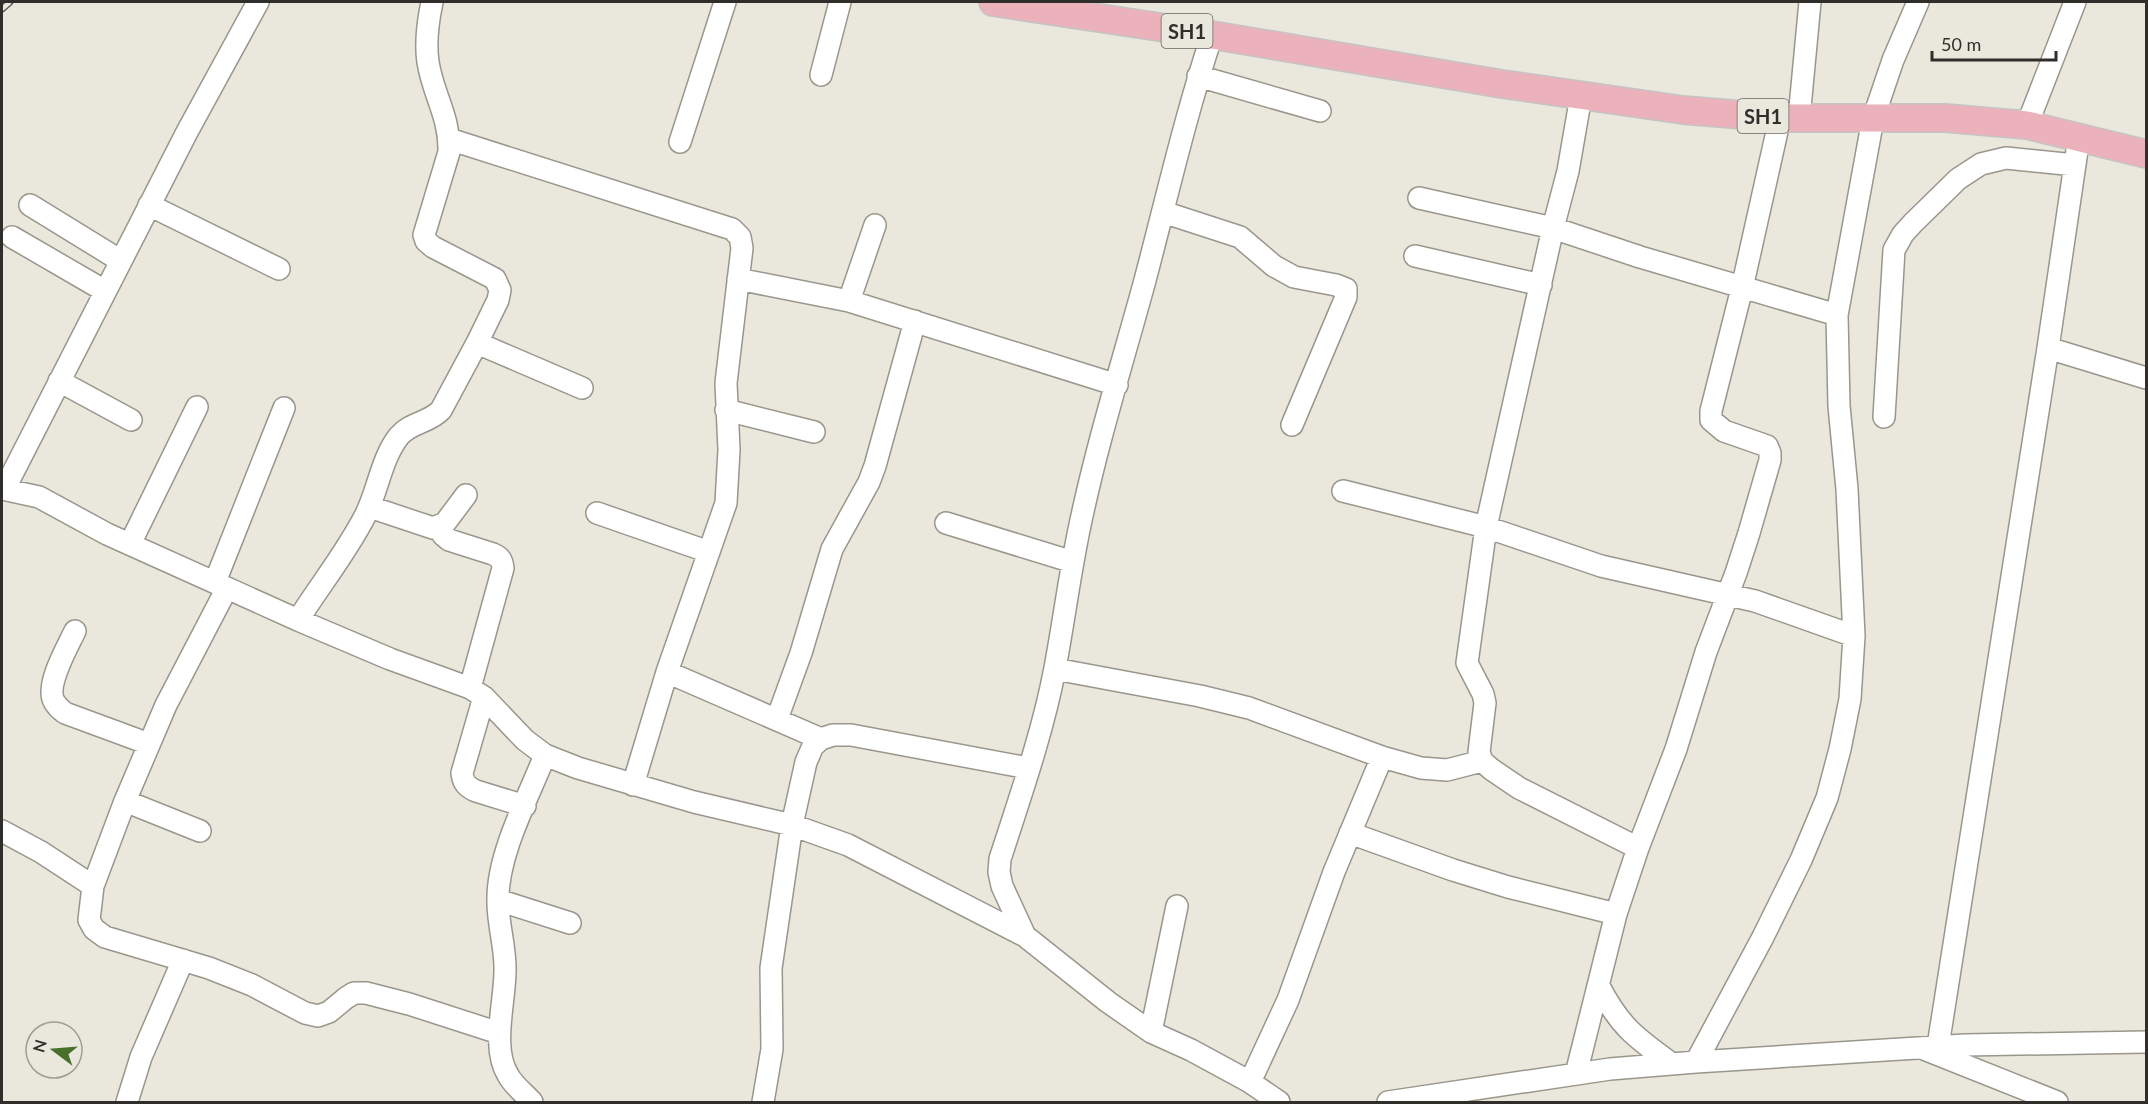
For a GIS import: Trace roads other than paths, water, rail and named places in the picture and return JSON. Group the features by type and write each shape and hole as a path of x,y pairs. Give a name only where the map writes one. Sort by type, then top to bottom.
{"main road":[{"name":"SH1","path":"993,2 1212,35 1581,96 1683,110 1790,118 1945,118 2027,125 2146,154"}],"street":[{"path":"258,2 3,488 39,497 130,544 298,620 477,693 525,740 545,755 633,785 792,825 848,845 1025,936 1108,1002 1151,1032 1191,1050 1250,1082 1280,1102"},
{"path":"298,620 348,547 370,507 392,448 409,427 434,417 441,410 498,300 500,290 495,279 433,248 424,235 449,152 448,127 428,63 427,29 432,2"},
{"path":"680,142 725,2"},
{"path":"821,75 840,2"},
{"path":"1576,1074 1616,914 1638,848 1676,749 1706,652 1749,533 1770,453 1767,446 1724,431 1711,420 1711,411 1742,288 1790,118 1810,2"},
{"path":"1696,1062 1768,928 1801,860 1827,798 1840,749 1850,699 1854,636 1847,489 1839,406 1838,315 1873,119 1893,60 1918,2"},
{"path":"2027,125 2075,2"},
{"path":"1025,936 1002,886 999,872 1000,859 1055,669 1080,524 1163,212 1174,161 1212,35"},
{"path":"1198,76 1320,111"},
{"path":"1581,96 1568,171 1553,228 1486,527 1467,663 1483,694 1485,703 1479,752 1482,761 1519,788 1638,848"},
{"path":"1929,1047 2048,348 2079,137"},
{"path":"449,139 732,229 740,237 742,248 726,383 728,487 721,519 667,672 633,785"},
{"path":"1884,417 1894,250 1903,234 1958,179 1981,164 2006,158 2075,165"},
{"path":"1419,198 1553,228 1640,257 1838,315"},
{"path":"30,205 121,261"},
{"path":"149,206 279,269"},
{"path":"1163,212 1240,237 1274,266 1294,277 1336,285 1346,290 1346,297 1292,425"},
{"path":"849,301 875,225"},
{"path":"12,237 105,291"},
{"path":"1415,256 1541,285"},
{"path":"738,279 849,301 1117,385"},
{"path":"777,719 801,653 832,549 869,482 875,466 915,321"},
{"path":"477,344 582,388"},
{"path":"2048,348 2146,378"},
{"path":"60,381 131,420"},
{"path":"130,544 197,407"},
{"path":"284,408 221,585 125,801 93,886 89,920 94,929 105,937 209,968 318,1016 329,1012 354,993 366,993 409,1004 499,1033"},
{"path":"726,410 814,432"},
{"path":"1343,491 1486,527 1601,566 1774,607 1854,636"},
{"path":"370,507 426,527 439,526 445,523 466,495"},
{"path":"597,513 709,552"},
{"path":"946,523 1073,562"},
{"path":"439,526 443,535 449,540 499,557 503,568 477,693 462,773 463,779 469,788 525,807"},
{"path":"75,631 53,681 53,699 65,712 149,744"},
{"path":"1055,669 1200,696 1249,708 1382,757 1436,770 1458,769 1482,761"},
{"path":"667,672 821,739"},
{"path":"763,1102 769,1079 772,1049 771,968 792,825 806,762 813,746 821,739 833,735 851,735 1028,768"},
{"path":"532,1102 508,1075 503,1062 499,1033 506,968 498,900 504,861 545,755"},
{"path":"1250,1082 1288,1000 1334,872 1382,757"},
{"path":"125,801 200,831"},
{"path":"2,831 41,852 93,886"},
{"path":"1350,833 1508,887 1616,914"},
{"path":"498,900 570,923"},
{"path":"1151,1032 1177,906"},
{"path":"127,1102 141,1057 183,960"},
{"path":"1599,986 1611,1009 1625,1027 1672,1064"},
{"path":"1388,1102 1610,1069 1696,1062 1929,1047 2146,1042"},
{"path":"1929,1047 2057,1102"}],"railway":[{"path":"2,9 10,2"}]}
